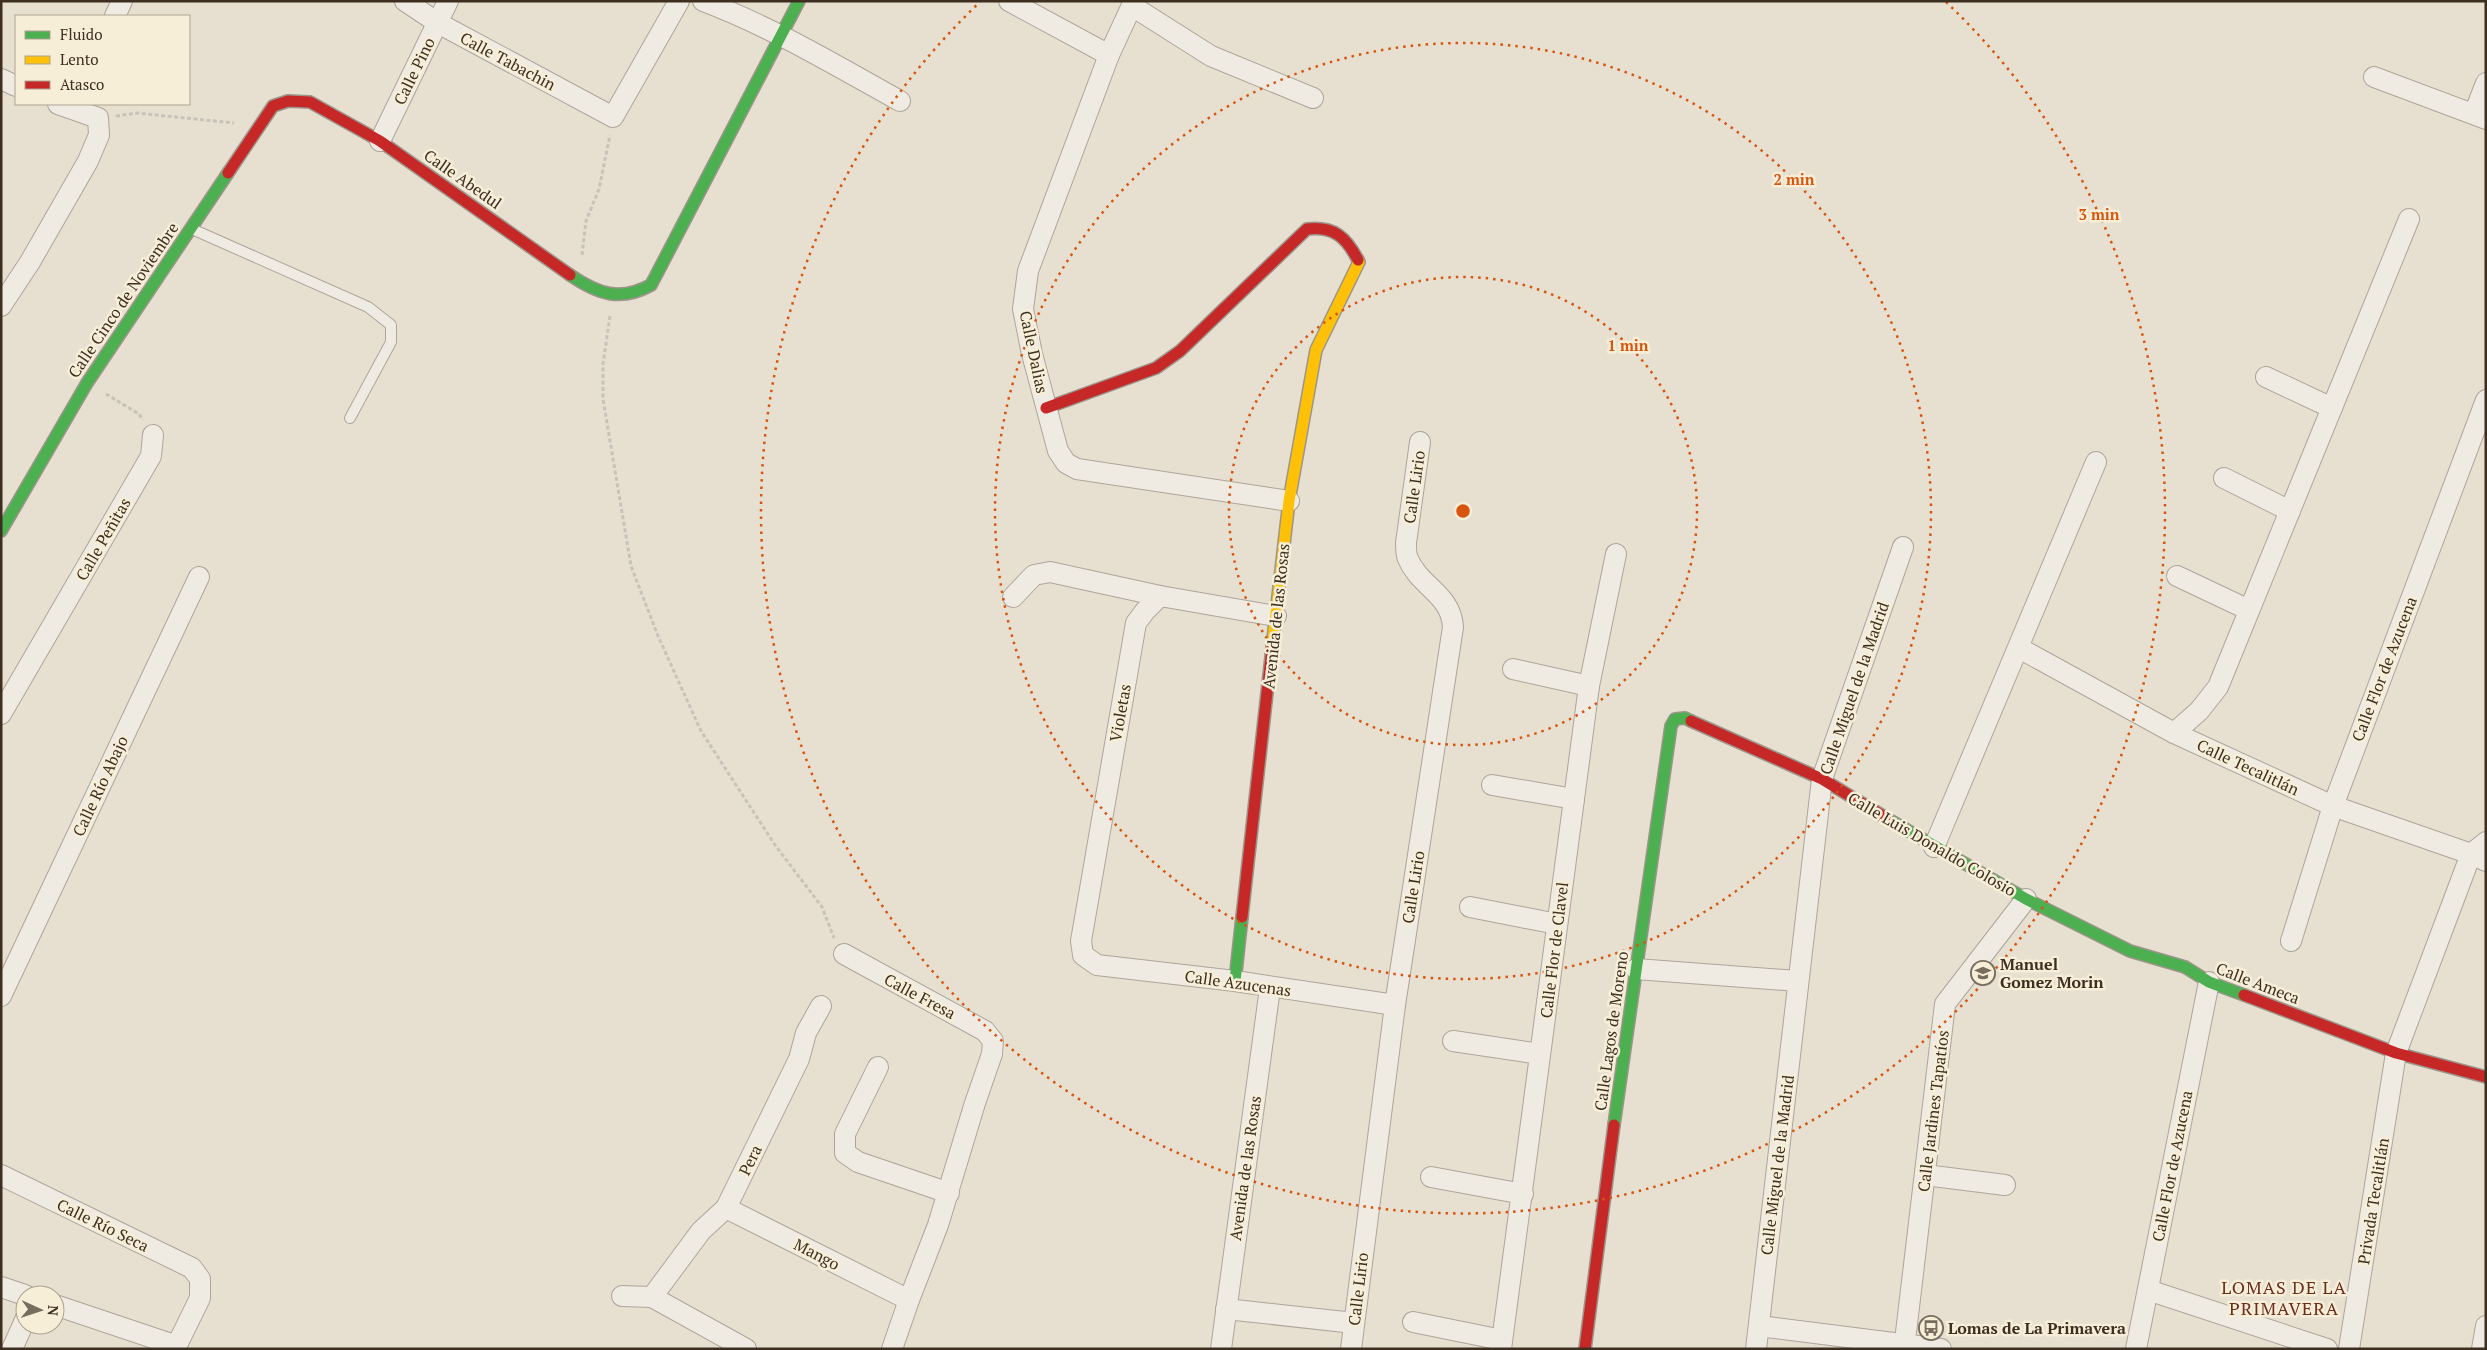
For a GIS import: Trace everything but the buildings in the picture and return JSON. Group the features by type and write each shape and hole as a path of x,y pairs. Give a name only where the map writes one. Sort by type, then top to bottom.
{"street":[{"path":"115,15 122,1"},
{"name":"Calle Tabachin","path":"405,1 438,23 613,117"},
{"name":"Calle Pino","path":"380,141 448,1"},
{"path":"613,117 680,1"},
{"path":"703,1 738,14 783,36 900,101"},
{"path":"613,296 634,295 651,285 783,36 799,1"},
{"path":"1009,1 1109,55"},
{"path":"1133,3 1211,56 1313,98"},
{"name":"Calle Dalias","path":"1133,3 1109,55 1028,272 1023,309 1058,451 1066,463 1077,469 1289,500"},
{"path":"2374,77 2480,117 2486,83"},
{"path":"1,79 15,86"},
{"name":"Calle Abedul","path":"288,101 310,102 380,141 580,281 613,296"},
{"name":"Calle Cinco de Noviembre","path":"1,532 87,383 273,106 288,101"},
{"path":"1,306 30,262 88,161 99,135 98,118 68,106"},
{"path":"2174,733 2199,711 2218,686 2409,219"},
{"name":"Avenida de las Rosas","path":"1046,408 1156,368 1180,351 1307,229 1320,226 1334,229 1350,244 1359,262 1316,350 1289,500 1235,981"},
{"path":"2266,377 2332,408"},
{"name":"Calle Flor de Azucena","path":"2291,941 2333,806 2486,400"},
{"name":"Calle Peñitas","path":"1,714 151,456 153,435"},
{"name":"Calle Lirio","path":"1351,1349 1395,1005 1453,627 1452,613 1445,602 1419,575 1408,558 1406,543 1420,442"},
{"path":"1934,847 2096,462"},
{"path":"2224,478 2290,511"},
{"name":"Calle Miguel de la Madrid","path":"1756,1349 1822,779 1903,547"},
{"name":"Calle Flor de Clavel","path":"1502,1344 1589,686 1616,554"},
{"path":"1013,597 1034,575 1050,572 1160,596 1276,616"},
{"path":"2177,576 2249,610"},
{"name":"Calle Río Abajo","path":"1,996 199,577"},
{"name":"Violetas","path":"1083,955 1081,941 1136,623 1160,596"},
{"name":"Calle Tecalitlán","path":"2019,648 2174,733 2333,806 2481,853"},
{"path":"1513,669 1589,686"},
{"name":"Calle Luis Donaldo Colosio","path":"1675,719 1686,718 1822,779 1934,847 2026,899"},
{"name":"Calle Lagos de Moreno","path":"1585,1349 1636,969 1671,726 1675,719"},
{"path":"1492,785 1574,799"},
{"name":"Privada Tecalitlán","path":"2349,1349 2396,1054 2481,853"},
{"name":"Calle Ameca","path":"2026,899 2130,951 2185,967 2209,982 2396,1054 2486,1077"},
{"name":"Calle Jardines Tapatíos","path":"1905,1346 1945,1004 2026,899"},
{"path":"1470,907 1557,924"},
{"name":"Calle Fresa","path":"844,954 985,1031 993,1041 992,1054 975,1102 949,1193"},
{"name":"Calle Azucenas","path":"1083,955 1096,965 1235,981 1270,988 1395,1005"},
{"path":"1636,969 1798,981"},
{"name":"Calle Flor de Azucena","path":"2136,1349 2209,982"},
{"name":"Avenida de las Rosas","path":"1221,1349 1270,988"},
{"name":"Pera","path":"652,1297 701,1231 726,1208 799,1059 806,1033 821,1006"},
{"path":"1453,1041 1540,1054"},
{"path":"878,1067 845,1134 845,1153 858,1162 949,1193 908,1300 892,1349"},
{"name":"Calle Río Seca","path":"1,1175 192,1268 200,1280 200,1298 176,1347"},
{"path":"1925,1175 2005,1185"},
{"path":"1431,1177 1523,1194"},
{"name":"Mango","path":"726,1208 908,1300"},
{"path":"1,1287 15,1292"},
{"path":"2148,1290 2327,1349"},
{"path":"622,1296 652,1297 746,1349"},
{"path":"65,1308 176,1347"},
{"path":"1226,1308 1354,1323"},
{"path":"1413,1322 1502,1344"},
{"path":"1759,1326 1905,1346 1941,1349"},
{"path":"2482,1349 2486,1326"},
{"path":"12,1349 18,1335"}],"lane":[{"path":"191,228 368,307 391,325 392,342 350,418"}],"path":[{"path":"98,118 137,113 261,126"},
{"path":"580,281 586,221 599,189 613,117"},
{"path":"613,296 603,364 603,399 631,566 658,636 701,731 776,845 822,907 830,933 844,954"},
{"path":"87,383 140,414 153,435"}],"traffic: fast":[{"path":"570,275 590,287 609,294 629,293 651,285 799,1"},
{"path":"1,531 87,383 228,173"},
{"path":"1614,1125 1671,726 1675,719 1685,718 1691,721"},
{"path":"1888,819 2026,899 2130,951 2185,967 2209,982 2244,995"},
{"path":"1235,981 1242,917"}],"traffic: slow":[{"path":"1272,648 1289,501 1316,350 1359,262 1358,260"}],"traffic: jam":[{"path":"228,173 273,106 288,101 310,102 380,141 570,275"},
{"path":"1046,408 1156,368 1180,351 1307,229 1332,231 1344,239 1358,260"},
{"path":"1242,917 1272,648"},
{"path":"1691,721 1822,779 1888,819"},
{"path":"2244,995 2396,1053 2486,1077"},
{"path":"1585,1349 1614,1125"}],"place":[{"name":"Manuel Gomez Morin","path":"1983,973"},
{"name":"Lomas de La Primavera","path":"1931,1328"}],"district":[{"name":"LOMAS DE LA PRIMAVERA","path":"2284,1297"}]}
